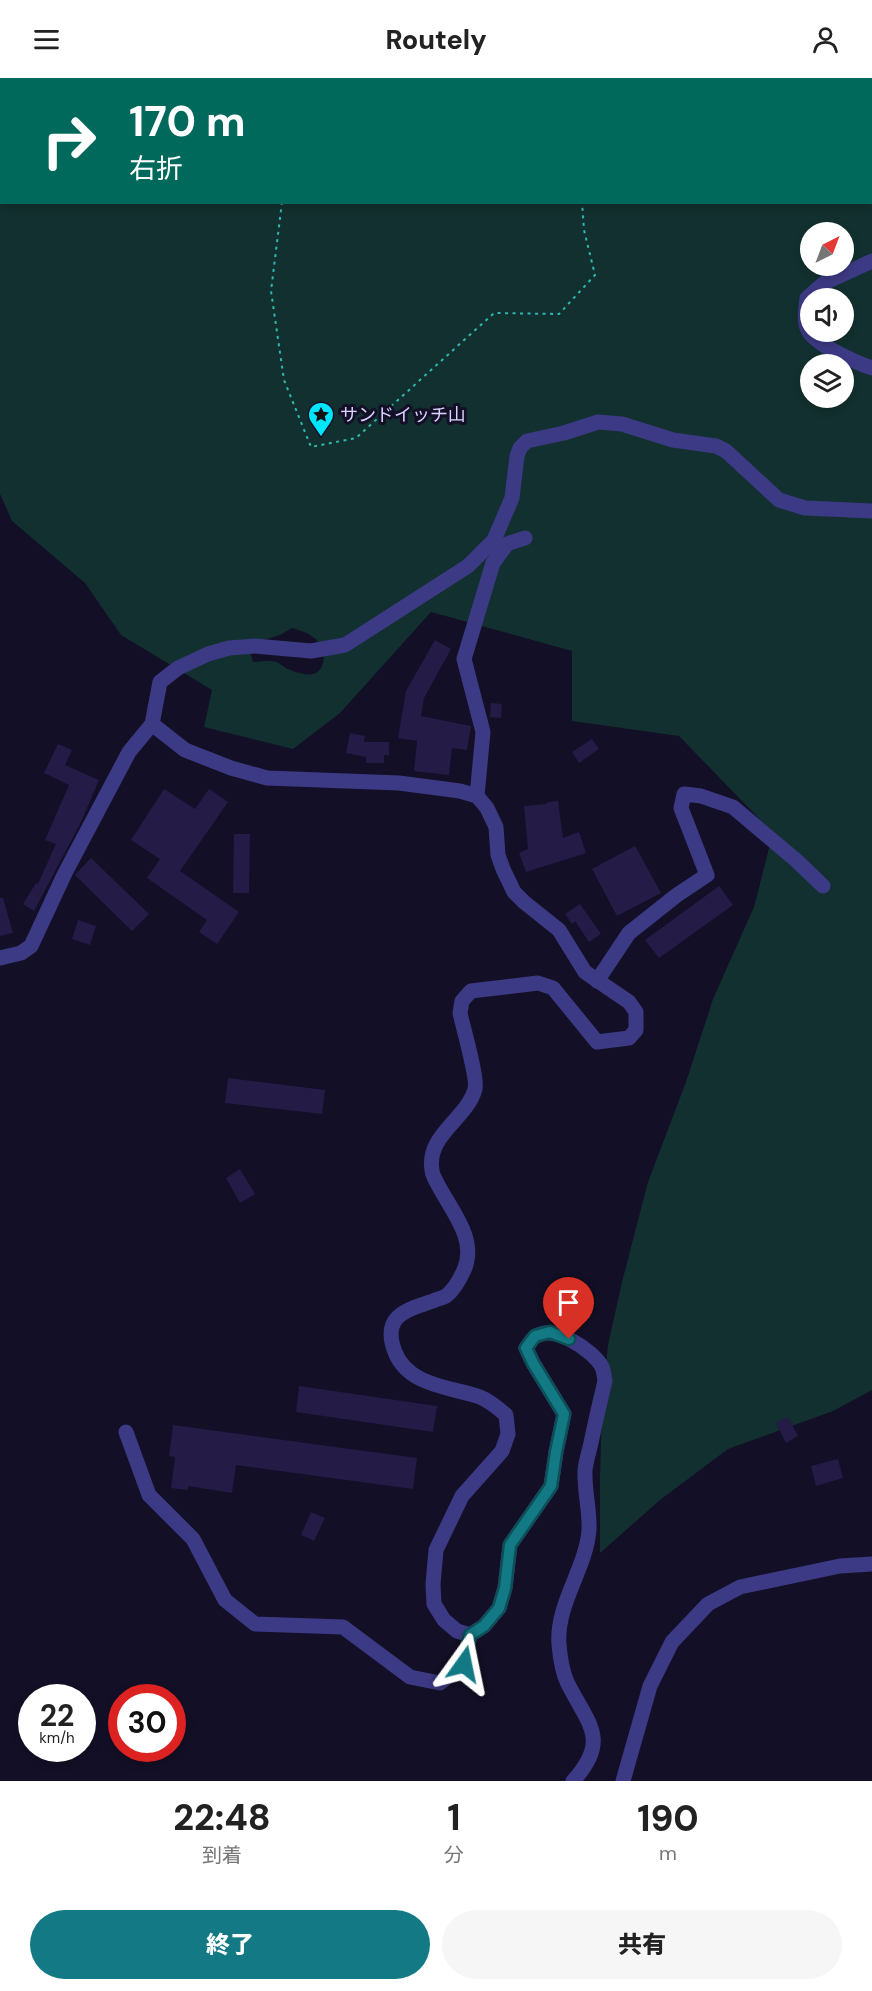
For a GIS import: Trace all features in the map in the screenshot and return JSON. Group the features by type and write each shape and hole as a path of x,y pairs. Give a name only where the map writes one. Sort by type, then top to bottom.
{"street":[{"path":"872,261 824,284 807,298 805,313 808,331 824,346 872,368"},
{"path":"0,958 21,953 31,946 65,873 129,752 152,724 160,682 178,668 208,654 229,648 255,646 311,651 345,645 468,566 494,540 512,498 517,456 520,448 527,441 564,434 598,422 622,424 673,440 716,446 726,451 779,500 805,508 872,511"},
{"path":"477,796 483,732 464,659 494,563 507,544 525,538"},
{"path":"152,724 185,750 231,768 267,778 399,783 477,796 487,808 496,827 498,855 514,891 559,930 585,972 629,1002 636,1012 636,1030 629,1038 597,1042 553,987 538,983 471,991 462,1001 460,1013 476,1086 471,1101 450,1124 433,1149 432,1171 443,1196 460,1221 466,1242 467,1262 459,1280 446,1296 404,1311 393,1323 391,1338 395,1354 408,1371 422,1380 450,1390 481,1397 494,1404 506,1415 508,1434 502,1451 462,1496 436,1550 434,1604 444,1620 457,1631 470,1635"},
{"path":"597,981 629,933 677,895 707,875 681,808 684,794 701,796 733,807 823,886"},
{"path":"126,1432 149,1495 194,1539 225,1600 255,1624 343,1628 410,1677 440,1683 464,1664 470,1635 484,1626 499,1608 505,1588 510,1545 551,1486 564,1414 526,1348 535,1336 550,1332 569,1339 587,1350 602,1367 605,1381 585,1469 589,1530 583,1557 561,1619 559,1642 567,1682 586,1714 594,1737 593,1751 583,1770 573,1781"},
{"path":"623,1781 650,1686 672,1642 708,1604 740,1587 840,1566 872,1564"}],"path":[{"path":"282,204 271,291 284,380 311,447 356,438 494,313 560,314 595,275 584,230 582,204"}],"green space":[{"path":"0,204 872,204 872,1390 833,1411 728,1449 660,1500 600,1553 602,1404 608,1345 622,1282 648,1182 686,1082 713,999 754,907 773,833 679,736 572,721 572,651 431,612 340,713 293,749 204,727 212,690 121,635 85,583 12,521 0,494","holes":["292,628 307,633 317,640 319,651 324,658 320,670 306,674 274,661 253,662 248,645 280,635"]}],"building":[{"path":"435,640 451,649 424,698 421,716 471,726 467,750 452,748 449,775 414,771 417,741 398,738 406,691"},
{"path":"491,703 502,704 501,718 490,717"},
{"path":"350,733 365,736 364,742 389,742 389,755 384,755 384,763 366,763 366,757 346,753"},
{"path":"592,739 599,749 579,763 572,752"},
{"path":"58,744 72,750 65,765 99,780 81,822 34,911 23,904 36,883 38,884 56,844 45,840 69,785 44,773"},
{"path":"164,789 195,809 209,789 228,802 180,871 239,912 217,944 199,932 207,920 147,878 160,859 131,840"},
{"path":"558,801 563,838 579,832 586,853 526,872 519,853 528,849 524,806"},
{"path":"234,834 250,834 249,893 233,893"},
{"path":"635,846 661,893 617,916 592,869"},
{"path":"91,858 149,914 132,931 75,875"},
{"path":"719,886 733,905 659,958 645,940"},
{"path":"0,898 3,898 13,933 0,936"},
{"path":"580,904 601,934 589,942 575,921 572,924 565,914"},
{"path":"78,920 96,926 90,945 72,939"},
{"path":"228,1078 325,1090 322,1114 225,1103"},
{"path":"240,1169 255,1194 240,1203 226,1178"},
{"path":"299,1386 437,1406 433,1432 296,1412"},
{"path":"788,1417 798,1436 786,1443 776,1423"},
{"path":"173,1425 417,1458 413,1489 236,1465 232,1493 188,1486 188,1490 171,1488 175,1457 169,1456"},
{"path":"838,1459 843,1478 816,1486 811,1466"},
{"path":"311,1512 325,1518 314,1541 301,1535"}],"place":[{"name":"サンドイッチ山","path":"321,438"}],"route":[{"path":"464,1664 470,1635 484,1626 499,1608 505,1588 510,1545 551,1486 564,1414 526,1348 535,1336 550,1332 569,1339"}]}
